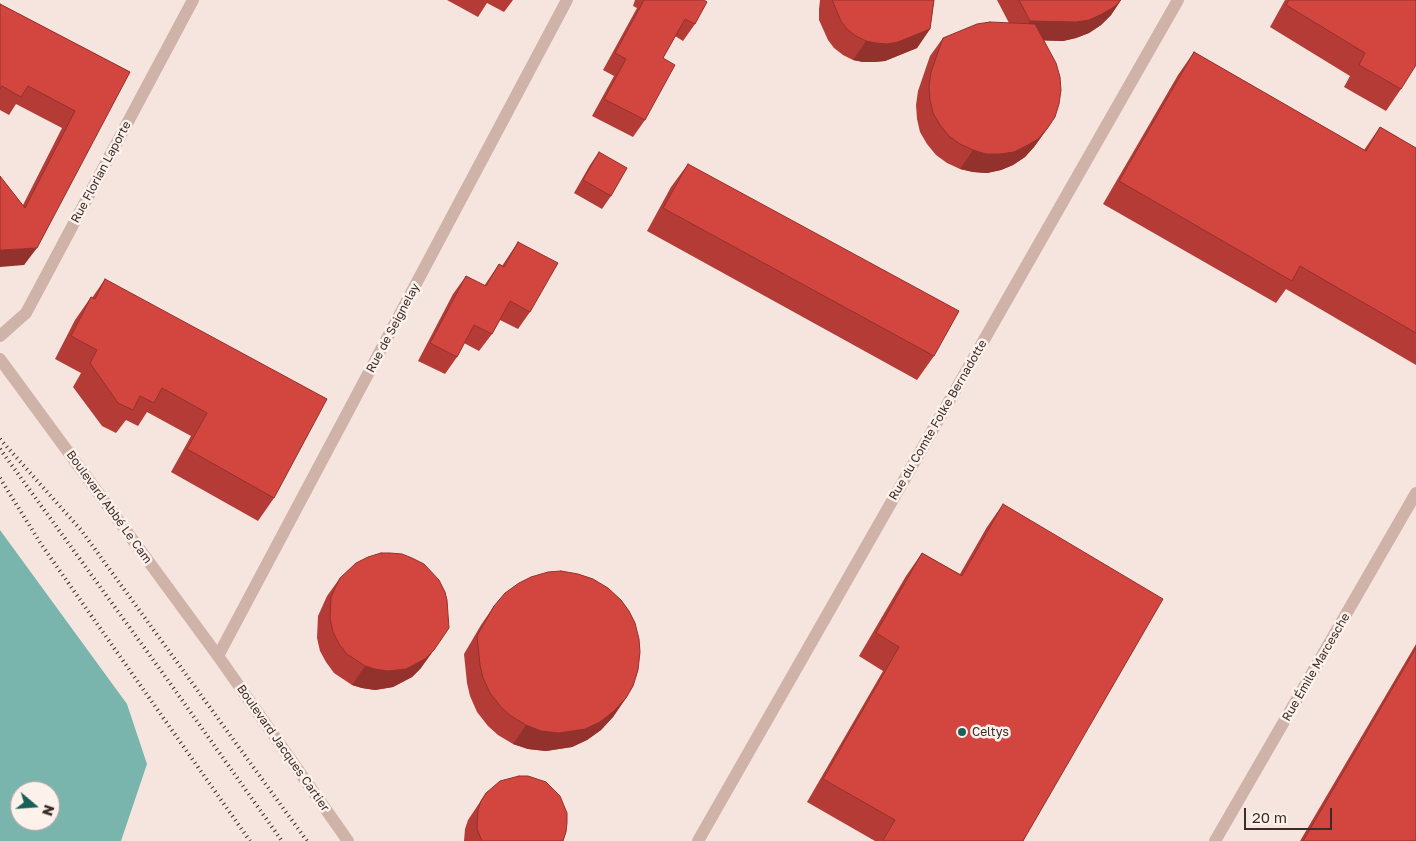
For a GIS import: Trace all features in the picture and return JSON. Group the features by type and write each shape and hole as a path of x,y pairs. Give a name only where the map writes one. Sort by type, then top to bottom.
{"street":[{"name":"Rue Florian Laporte","path":"0,336 26,313 193,0"},
{"name":"Rue de Seignelay","path":"218,656 567,0"},
{"name":"Rue du Comte Folke Bernadotte","path":"698,841 1178,0"},
{"name":"Boulevard Abbé Le Cam","path":"0,359 218,656"},
{"name":"Rue Émile Marcesche","path":"1215,841 1416,493"},
{"name":"Boulevard Jacques Cartier","path":"218,656 348,841"}],"water":[{"path":"0,530 127,704 147,764 121,841 0,841"}],"building":[{"path":"644,0 704,0 707,2 695,24 685,19 663,58 675,65 645,120 604,99 626,59 615,53"},
{"path":"832,0 934,0 930,29 898,42 887,44 866,41 847,29 841,21"},
{"path":"1019,0 1121,0 1102,14 1089,20 1076,22 1030,21"},
{"path":"1289,0 1416,0 1416,65 1401,89 1359,65 1365,53 1286,5"},
{"path":"0,4 130,72 37,248 0,250 0,176 25,208 75,111 28,86 21,97 2,86 0,89"},
{"path":"990,22 1035,24 1056,63 1061,90 1055,117 1038,139 1014,152 1000,154 986,154 973,150 949,136 933,113 930,100 931,72 943,38 977,24"},
{"path":"1194,52 1366,151 1380,127 1416,148 1416,333 1300,266 1292,281 1119,181"},
{"path":"599,152 627,168 611,196 583,180"},
{"path":"688,164 959,311 934,356 663,208"},
{"path":"518,242 558,263 530,312 510,301 492,334 474,325 457,357 430,343 466,276 486,286 499,264 504,267"},
{"path":"105,279 327,399 274,498 187,449 207,413 162,388 154,403 140,396 133,410 118,403 90,363 97,350 71,336 91,297 95,299"},
{"path":"1003,504 1163,599 1023,841 884,841 895,820 823,779 899,647 876,633 922,553 962,576"},
{"path":"381,553 402,554 424,564 439,580 447,600 449,628 434,650 425,659 406,669 388,671 365,666 347,654 339,644 333,632 330,619 331,597 340,578 356,563"},
{"path":"561,571 593,579 608,588 621,600 635,623 640,652 638,670 633,686 626,698 614,711 600,722 585,729 559,733 541,731 526,725 501,707 490,693 483,678 477,636 494,606 505,593 531,577 548,572"},
{"path":"1416,648 1416,841 1303,841"},
{"path":"519,776 528,776 546,782 560,796 567,813 566,832 563,841 482,841 477,829 478,810 481,801 486,793 500,781"}],"railway":[{"path":"0,439 81,530 307,841"},
{"path":"0,449 282,841"},
{"path":"0,478 41,544 250,841"}],"place":[{"name":"Celtys","path":"962,732"}]}
